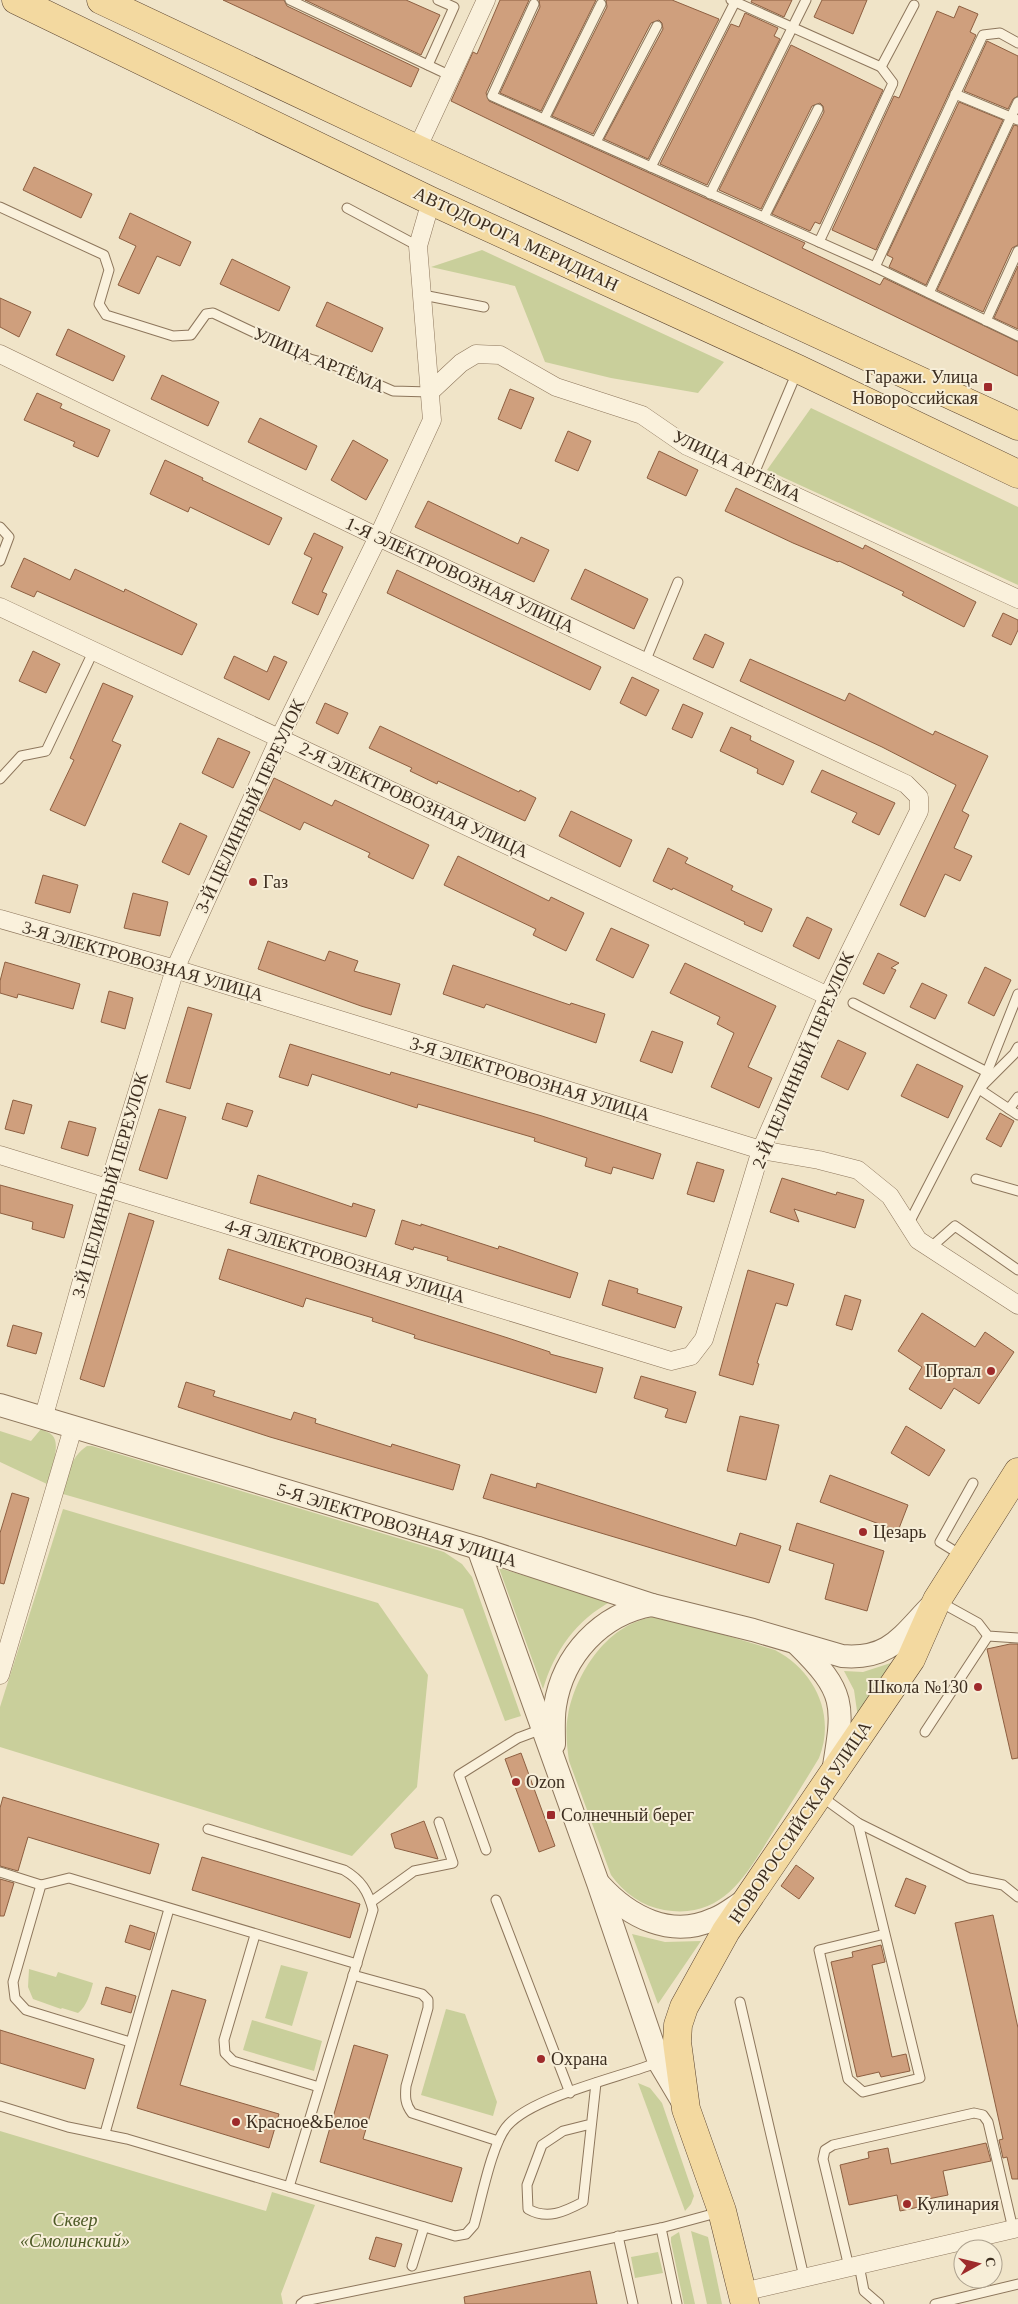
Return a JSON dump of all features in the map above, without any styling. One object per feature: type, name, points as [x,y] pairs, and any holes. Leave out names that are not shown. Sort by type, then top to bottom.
[{"type":"main road","name":"АВТОДОРОГА МЕРИДИАН","points":[[16,0],[431,201],[798,369],[1018,474]]},
{"type":"main road","points":[[101,0],[417,149],[1018,426]]},
{"type":"main road","name":"НОВОРОССИЙСКАЯ УЛИЦА","points":[[744,2298],[722,2211],[686,2109],[676,2042],[678,2025],[684,2006],[726,1931],[748,1897],[826,1787],[911,1659],[937,1600],[1018,1472]]},
{"type":"street","points":[[417,149],[486,0]]},
{"type":"street","name":"3-Й ЦЕЛИННЫЙ ПЕРЕУЛОК","points":[[43,1419],[108,1188],[175,969],[280,737],[378,537],[432,420],[418,246],[431,201]]},
{"type":"street","name":"1-Я ЭЛЕКТРОВОЗНАЯ УЛИЦА","points":[[0,354],[378,537],[906,784],[920,797]]},
{"type":"street","name":"УЛИЦА АРТЁМА","points":[[430,392],[462,363],[476,354],[500,355],[556,387],[642,415],[687,446],[1018,599]]},
{"type":"street","name":"2-Я ЭЛЕКТРОВОЗНАЯ УЛИЦА","points":[[0,606],[828,996]]},
{"type":"street","name":"2-Й ЦЕЛИННЫЙ ПЕРЕУЛОК","points":[[691,1356],[704,1339],[761,1150],[828,996],[919,811],[920,797]]},
{"type":"street","name":"3-Я ЭЛЕКТРОВОЗНАЯ УЛИЦА","points":[[0,919],[175,969],[761,1150],[818,1160],[858,1170],[890,1196],[918,1240],[1018,1305]]},
{"type":"street","name":"4-Я ЭЛЕКТРОВОЗНАЯ УЛИЦА","points":[[0,1155],[671,1361],[691,1356]]},
{"type":"street","name":"5-Я ЭЛЕКТРОВОЗНАЯ УЛИЦА","points":[[0,1405],[478,1548],[652,1605],[842,1656],[874,1655],[892,1645],[937,1600]]},
{"type":"street","points":[[0,1675],[73,1428]]},
{"type":"street","name":"НОВОРОССИЙСКАЯ УЛИЦА","points":[[478,1548],[554,1766],[598,1883],[659,2062],[686,2109]]},
{"type":"street","points":[[554,1766],[555,1706],[562,1683],[572,1662],[591,1636],[611,1619],[626,1611],[652,1605]]},
{"type":"street","points":[[794,1642],[824,1672],[838,1702],[840,1724],[826,1787]]},
{"type":"street","points":[[598,1883],[614,1901],[642,1919],[675,1926],[703,1923],[714,1919],[748,1897]]},
{"type":"street","points":[[744,2298],[804,2277],[1015,2228]]},
{"type":"lane","points":[[290,0],[451,76]]},
{"type":"lane","points":[[428,65],[454,7],[438,0]]},
{"type":"lane","points":[[710,194],[806,0]]},
{"type":"lane","points":[[651,167],[734,1],[793,27],[881,67],[893,83],[819,242]]},
{"type":"lane","points":[[534,4],[492,96],[875,267],[1018,336]]},
{"type":"lane","points":[[544,119],[601,4]]},
{"type":"lane","points":[[881,67],[914,5]]},
{"type":"lane","points":[[596,142],[657,26]]},
{"type":"lane","points":[[875,267],[982,35],[1000,34],[1018,43]]},
{"type":"lane","points":[[956,94],[1015,119]]},
{"type":"lane","points":[[929,293],[1015,119],[1018,102]]},
{"type":"lane","points":[[764,217],[818,109]]},
{"type":"lane","name":"УЛИЦА АРТЁМА","points":[[0,207],[104,255],[109,270],[99,304],[106,315],[172,336],[191,335],[206,314],[213,313],[310,359],[336,366],[393,391],[430,392]]},
{"type":"lane","points":[[347,208],[418,246]]},
{"type":"lane","points":[[986,321],[1018,251]]},
{"type":"lane","points":[[423,295],[484,307]]},
{"type":"lane","points":[[753,476],[798,369]]},
{"type":"lane","points":[[0,527],[10,538],[0,561]]},
{"type":"lane","points":[[645,662],[678,582]]},
{"type":"lane","points":[[0,779],[21,756],[46,751],[94,650]]},
{"type":"lane","points":[[908,1225],[979,1089],[1018,994]]},
{"type":"lane","points":[[853,1004],[987,1072]]},
{"type":"lane","points":[[979,1089],[1014,1054],[1018,1047]]},
{"type":"lane","points":[[979,1089],[1018,1115]]},
{"type":"lane","points":[[1009,1109],[1018,1097]]},
{"type":"lane","points":[[976,1179],[1018,1191]]},
{"type":"lane","points":[[930,1248],[955,1226],[1018,1270]]},
{"type":"lane","points":[[964,1557],[940,1542],[973,1482]]},
{"type":"lane","points":[[937,1600],[978,1623],[988,1636],[1018,1638]]},
{"type":"lane","points":[[925,1732],[988,1636]]},
{"type":"lane","points":[[486,1850],[459,1775],[518,1738],[542,1729]]},
{"type":"lane","points":[[826,1787],[858,1823],[969,1878],[1003,1885],[1018,1897]]},
{"type":"lane","points":[[371,1902],[414,1871],[452,1862],[439,1822]]},
{"type":"lane","points":[[858,1823],[885,1934],[920,2078],[863,2092],[848,2079],[819,1950],[885,1934]]},
{"type":"lane","points":[[208,1829],[344,1870],[358,1878],[369,1894],[373,1910],[289,2187]]},
{"type":"lane","points":[[0,1872],[41,1885],[69,1878],[356,1964]]},
{"type":"lane","points":[[41,1885],[13,1982],[15,1998],[26,2010],[130,2042]]},
{"type":"lane","points":[[496,1900],[570,2093]]},
{"type":"lane","points":[[104,2133],[169,1909]]},
{"type":"lane","points":[[255,1935],[224,2040],[225,2053],[233,2061],[319,2087]]},
{"type":"lane","points":[[353,1975],[422,1994],[428,2000],[428,2008],[406,2086],[405,2098],[407,2107],[412,2113],[498,2141]]},
{"type":"lane","points":[[740,2002],[804,2277]]},
{"type":"lane","points":[[0,2106],[68,2127],[104,2133],[455,2236],[466,2234],[474,2225],[498,2141],[508,2125],[525,2112],[546,2101],[659,2062]]},
{"type":"lane","points":[[591,2124],[563,2131],[542,2145],[527,2185],[528,2209],[538,2215],[564,2212],[583,2202],[596,2083]]},
{"type":"lane","points":[[879,2304],[864,2291],[854,2266],[823,2159],[825,2150],[832,2145],[974,2113],[983,2115],[988,2122],[1015,2228]]},
{"type":"lane","points":[[301,2304],[305,2301],[661,2228],[722,2211]]},
{"type":"lane","points":[[412,2266],[424,2227]]},
{"type":"lane","points":[[661,2228],[677,2304]]},
{"type":"lane","points":[[618,2236],[633,2304]]},
{"type":"lane","points":[[935,2304],[1018,2284]]},
{"type":"green space","points":[[482,250],[724,362],[698,393],[611,378],[545,362],[515,286],[431,267]]},
{"type":"green space","points":[[811,408],[1018,507],[1018,585],[767,470]]},
{"type":"green space","points":[[41,1429],[52,1435],[56,1445],[56,1452],[47,1484],[0,1462],[0,1431],[31,1441]]},
{"type":"green space","points":[[87,1446],[444,1552],[462,1564],[472,1577],[521,1716],[505,1721],[463,1609],[63,1494],[73,1461],[81,1450]]},
{"type":"green space","points":[[63,1509],[378,1603],[428,1675],[417,1787],[352,1856],[0,1747],[0,1707]]},
{"type":"green space","points":[[499,1568],[612,1601],[588,1617],[568,1638],[560,1649],[543,1689]]},
{"type":"green space","points":[[655,1617],[671,1619],[775,1650],[789,1659],[811,1682],[823,1710],[825,1726],[824,1742],[819,1758],[753,1864],[730,1891],[717,1901],[702,1908],[685,1911],[664,1910],[641,1902],[622,1888],[611,1875],[569,1761],[566,1732],[568,1715],[578,1682],[597,1652],[623,1628],[638,1621]]},
{"type":"green space","points":[[897,1661],[858,1718],[854,1690],[844,1671],[863,1672]]},
{"type":"green space","points":[[632,1934],[665,1942],[701,1941],[658,2004]]},
{"type":"green space","points":[[281,1965],[308,1972],[292,2026],[265,2018]]},
{"type":"green space","points":[[29,1969],[56,1977],[58,1972],[93,1983],[84,2007],[78,2013],[33,1999],[28,1987]]},
{"type":"green space","points":[[446,2009],[465,2014],[497,2102],[493,2116],[421,2095]]},
{"type":"green space","points":[[252,2020],[322,2041],[314,2071],[243,2050]]},
{"type":"green space","points":[[638,2083],[650,2088],[662,2103],[694,2196],[691,2204],[685,2211]]},
{"type":"green space","name":"Сквер «Смолинский»","points":[[0,2131],[266,2211],[272,2192],[315,2205],[281,2294],[283,2304],[0,2304]]},
{"type":"green space","points":[[691,2231],[708,2237],[722,2304],[707,2304]]},
{"type":"green space","points":[[679,2232],[695,2304],[684,2304],[671,2242],[671,2237]]},
{"type":"green space","points":[[658,2252],[663,2273],[635,2278],[631,2257]]},
{"type":"building","points":[[223,0],[284,0],[287,6],[419,69],[411,87]]},
{"type":"building","points":[[305,0],[406,0],[440,15],[421,55]]},
{"type":"building","points":[[500,0],[529,0],[486,93],[489,101],[805,243],[802,248],[880,285],[884,278],[1018,342],[1018,376],[451,101],[473,52],[477,54]]},
{"type":"building","points":[[539,0],[596,0],[541,111],[500,93],[540,7]]},
{"type":"building","points":[[606,0],[672,0],[719,19],[648,159],[604,139],[663,29],[662,23],[659,20],[651,23],[593,134],[552,116],[607,7]]},
{"type":"building","points":[[752,0],[792,0],[784,17],[751,2]]},
{"type":"building","points":[[822,0],[867,0],[853,34],[814,17]]},
{"type":"building","points":[[959,6],[978,14],[970,32],[976,35],[876,250],[832,230],[894,96],[899,98],[937,11],[954,18]]},
{"type":"building","points":[[745,13],[778,28],[774,36],[780,39],[707,185],[660,164],[731,24],[739,27]]},
{"type":"building","points":[[987,41],[1018,56],[1018,96],[1013,99],[1008,109],[964,91]]},
{"type":"building","points":[[791,45],[883,90],[820,224],[815,222],[810,231],[772,214],[824,112],[823,106],[820,103],[812,106],[761,209],[719,190]]},
{"type":"building","points":[[959,102],[1003,120],[926,285],[889,267],[893,258],[887,255]]},
{"type":"building","points":[[1014,125],[1018,126],[1018,245],[1012,248],[983,312],[937,290]]},
{"type":"building","points":[[34,167],[92,194],[81,218],[23,190]]},
{"type":"building","points":[[130,213],[191,242],[180,266],[157,256],[139,294],[118,285],[136,246],[119,238]]},
{"type":"building","points":[[232,259],[290,287],[279,311],[220,284]]},
{"type":"building","points":[[1018,266],[1018,329],[994,318]]},
{"type":"building","points":[[0,298],[31,312],[19,337],[0,327]]},
{"type":"building","points":[[327,302],[383,328],[372,352],[316,326]]},
{"type":"building","points":[[68,329],[125,356],[113,381],[56,355]]},
{"type":"building","points":[[162,375],[219,402],[208,426],[151,399]]},
{"type":"building","points":[[510,389],[534,398],[521,429],[498,419]]},
{"type":"building","points":[[37,393],[62,404],[60,408],[110,430],[98,457],[73,446],[75,442],[24,420]]},
{"type":"building","points":[[260,418],[317,446],[306,470],[248,442]]},
{"type":"building","points":[[568,431],[591,441],[578,471],[555,461]]},
{"type":"building","points":[[353,440],[388,460],[366,500],[331,480]]},
{"type":"building","points":[[659,451],[698,470],[686,496],[647,478]]},
{"type":"building","points":[[165,460],[282,518],[269,545],[190,507],[188,512],[150,494]]},
{"type":"building","points":[[736,488],[863,549],[865,545],[976,602],[964,627],[902,595],[904,592],[725,511]]},
{"type":"building","points":[[428,501],[518,544],[521,537],[549,550],[534,582],[415,527]]},
{"type":"building","points":[[314,533],[343,547],[322,592],[327,594],[318,615],[292,603],[312,558],[304,554]]},
{"type":"building","points":[[24,558],[70,580],[75,569],[124,592],[125,589],[197,624],[182,655],[37,591],[34,597],[11,587]]},
{"type":"building","points":[[585,569],[648,599],[634,629],[571,599]]},
{"type":"building","points":[[397,570],[601,667],[590,690],[387,593]]},
{"type":"building","points":[[1003,613],[1018,620],[1018,630],[1011,645],[992,636]]},
{"type":"building","points":[[705,634],[724,643],[713,668],[693,659]]},
{"type":"building","points":[[33,651],[60,664],[46,693],[19,681]]},
{"type":"building","points":[[234,656],[267,672],[274,656],[287,662],[269,700],[224,678]]},
{"type":"building","points":[[750,659],[845,701],[849,693],[933,735],[935,731],[988,756],[962,811],[969,815],[954,848],[972,856],[960,881],[945,874],[925,917],[900,905],[956,785],[882,747],[740,681]]},
{"type":"building","points":[[632,677],[659,690],[646,716],[620,703]]},
{"type":"building","points":[[103,683],[133,696],[112,741],[121,745],[85,826],[50,810],[74,760],[70,758]]},
{"type":"building","points":[[325,703],[348,713],[338,734],[316,723]]},
{"type":"building","points":[[683,704],[703,713],[692,738],[672,729]]},
{"type":"building","points":[[380,726],[519,792],[520,790],[536,798],[525,821],[438,781],[437,784],[410,771],[412,768],[369,748]]},
{"type":"building","points":[[731,727],[751,736],[750,740],[794,761],[783,785],[757,773],[758,769],[720,751]]},
{"type":"building","points":[[218,738],[250,752],[233,788],[202,773]]},
{"type":"building","points":[[822,770],[895,803],[879,835],[852,822],[857,813],[811,792]]},
{"type":"building","points":[[274,778],[332,806],[335,800],[429,845],[413,879],[368,857],[370,853],[304,822],[300,830],[259,810]]},
{"type":"building","points":[[571,811],[632,840],[620,867],[559,836]]},
{"type":"building","points":[[180,823],[207,836],[189,875],[162,862]]},
{"type":"building","points":[[668,848],[688,858],[685,863],[733,886],[731,890],[772,909],[762,932],[673,888],[672,890],[653,881]]},
{"type":"building","points":[[458,856],[549,901],[551,897],[584,913],[566,951],[533,935],[536,929],[444,885]]},
{"type":"building","points":[[43,875],[78,885],[70,913],[35,903]]},
{"type":"building","points":[[133,893],[168,902],[160,936],[124,928]]},
{"type":"building","points":[[807,917],[832,929],[819,959],[793,946]]},
{"type":"building","points":[[611,928],[649,945],[633,978],[596,960]]},
{"type":"building","points":[[268,941],[325,961],[329,951],[358,961],[354,971],[400,984],[391,1015],[258,969]]},
{"type":"building","points":[[878,953],[899,963],[891,968],[896,970],[884,994],[863,984]]},
{"type":"building","points":[[5,962],[80,984],[73,1009],[18,994],[17,998],[0,993],[0,981]]},
{"type":"building","points":[[685,963],[776,1006],[748,1067],[772,1078],[759,1108],[711,1087],[734,1033],[717,1024],[720,1017],[670,993]]},
{"type":"building","points":[[453,965],[570,1005],[571,1003],[605,1014],[596,1043],[486,1004],[484,1008],[443,994]]},
{"type":"building","points":[[985,967],[1011,980],[994,1016],[968,1003]]},
{"type":"building","points":[[922,983],[947,995],[935,1019],[910,1007]]},
{"type":"building","points":[[109,991],[133,998],[125,1029],[101,1022]]},
{"type":"building","points":[[188,1007],[212,1014],[190,1089],[166,1082]]},
{"type":"building","points":[[652,1031],[683,1042],[672,1073],[640,1061]]},
{"type":"building","points":[[838,1040],[866,1053],[848,1090],[821,1077]]},
{"type":"building","points":[[290,1044],[390,1075],[391,1072],[542,1116],[661,1154],[653,1179],[613,1167],[611,1174],[585,1166],[587,1158],[534,1141],[535,1138],[418,1104],[417,1108],[312,1074],[308,1086],[279,1077]]},
{"type":"building","points":[[917,1064],[963,1086],[948,1118],[901,1096]]},
{"type":"building","points":[[13,1100],[32,1105],[24,1134],[5,1129]]},
{"type":"building","points":[[227,1103],[253,1111],[247,1127],[222,1119]]},
{"type":"building","points":[[159,1109],[186,1117],[167,1179],[139,1170]]},
{"type":"building","points":[[1000,1113],[1014,1121],[1001,1147],[986,1139]]},
{"type":"building","points":[[69,1121],[96,1128],[88,1156],[61,1148]]},
{"type":"building","points":[[697,1162],[724,1170],[714,1202],[687,1194]]},
{"type":"building","points":[[258,1175],[352,1207],[353,1203],[375,1210],[366,1237],[250,1203]]},
{"type":"building","points":[[782,1178],[836,1195],[837,1192],[864,1200],[855,1228],[794,1209],[799,1222],[770,1212]]},
{"type":"building","points":[[0,1185],[73,1205],[64,1238],[32,1229],[33,1222],[0,1213]]},
{"type":"building","points":[[129,1213],[154,1221],[104,1387],[80,1379]]},
{"type":"building","points":[[402,1220],[421,1226],[421,1224],[498,1249],[499,1246],[578,1273],[570,1298],[447,1260],[448,1257],[414,1247],[413,1250],[395,1244]]},
{"type":"building","points":[[228,1249],[508,1338],[550,1352],[550,1354],[603,1368],[596,1393],[414,1338],[415,1335],[372,1321],[373,1318],[306,1298],[303,1307],[219,1279]]},
{"type":"building","points":[[748,1270],[794,1284],[787,1306],[776,1303],[757,1363],[759,1364],[753,1385],[719,1375]]},
{"type":"building","points":[[609,1280],[638,1289],[637,1293],[682,1307],[675,1328],[602,1305]]},
{"type":"building","points":[[845,1295],[861,1300],[852,1330],[836,1325]]},
{"type":"building","points":[[922,1313],[975,1347],[985,1332],[1014,1352],[979,1404],[954,1388],[941,1409],[909,1389],[922,1367],[898,1351]]},
{"type":"building","points":[[13,1325],[42,1333],[36,1354],[7,1346]]},
{"type":"building","points":[[641,1376],[696,1392],[686,1423],[665,1417],[668,1409],[634,1398]]},
{"type":"building","points":[[186,1382],[215,1391],[213,1396],[291,1420],[294,1412],[316,1419],[315,1423],[391,1447],[392,1444],[460,1465],[453,1490],[270,1437],[178,1407]]},
{"type":"building","points":[[740,1416],[779,1425],[766,1480],[727,1471]]},
{"type":"building","points":[[906,1426],[945,1450],[929,1476],[891,1453]]},
{"type":"building","points":[[491,1474],[536,1488],[537,1483],[736,1546],[740,1533],[781,1546],[769,1583],[483,1498]]},
{"type":"building","points":[[830,1475],[908,1505],[898,1531],[820,1502]]},
{"type":"building","points":[[12,1493],[29,1498],[4,1584],[0,1583],[0,1533]]},
{"type":"building","points":[[797,1523],[884,1551],[867,1611],[825,1599],[834,1564],[789,1550]]},
{"type":"building","points":[[1018,1644],[1018,1758],[1012,1759],[987,1649]]},
{"type":"building","points":[[521,1753],[555,1846],[539,1852],[505,1759]]},
{"type":"building","points":[[3,1797],[159,1844],[150,1874],[28,1837],[18,1871],[0,1866],[0,1808]]},
{"type":"building","points":[[424,1821],[438,1859],[395,1848],[391,1834]]},
{"type":"building","points":[[202,1857],[360,1904],[350,1938],[192,1890]]},
{"type":"building","points":[[796,1865],[814,1878],[799,1899],[781,1886]]},
{"type":"building","points":[[906,1878],[926,1886],[915,1914],[895,1906]]},
{"type":"building","points":[[0,1879],[14,1883],[4,1916],[0,1916]]},
{"type":"building","points":[[993,1915],[1018,2028],[1018,2179],[1012,2179],[1007,2157],[1003,2158],[999,2140],[1003,2139],[955,1923]]},
{"type":"building","points":[[130,1925],[155,1933],[150,1950],[125,1942]]},
{"type":"building","points":[[881,1945],[885,1962],[872,1965],[892,2057],[906,2054],[910,2071],[881,2077],[879,2072],[857,2077],[831,1962],[853,1957],[852,1952]]},
{"type":"building","points":[[106,1987],[136,1996],[131,2013],[101,2004]]},
{"type":"building","points":[[172,1990],[206,2000],[180,2085],[279,2114],[269,2148],[137,2108]]},
{"type":"building","points":[[0,2030],[94,2059],[85,2089],[0,2063]]},
{"type":"building","points":[[354,2045],[388,2055],[363,2139],[462,2168],[452,2202],[320,2162]]},
{"type":"building","points":[[986,2143],[991,2161],[943,2171],[948,2195],[918,2201],[919,2207],[900,2211],[897,2195],[849,2205],[840,2165],[869,2158],[868,2152],[888,2148],[891,2164]]},
{"type":"building","points":[[376,2237],[402,2244],[395,2267],[369,2259]]},
{"type":"building","points":[[590,2271],[597,2304],[465,2304],[464,2297]]},
{"type":"place","name":"Гаражи. Улица Новороссийская","points":[[988,387]]},
{"type":"place","name":"Газ","points":[[253,882]]},
{"type":"place","name":"Портал","points":[[991,1371]]},
{"type":"place","name":"Цезарь","points":[[863,1532]]},
{"type":"place","name":"Школа №130","points":[[978,1687]]},
{"type":"place","name":"Ozon","points":[[516,1782]]},
{"type":"place","name":"Солнечный берег","points":[[551,1815]]},
{"type":"place","name":"Охрана","points":[[541,2059]]},
{"type":"place","name":"Красное&Белое","points":[[236,2122]]},
{"type":"place","name":"Кулинария","points":[[907,2204]]}]
